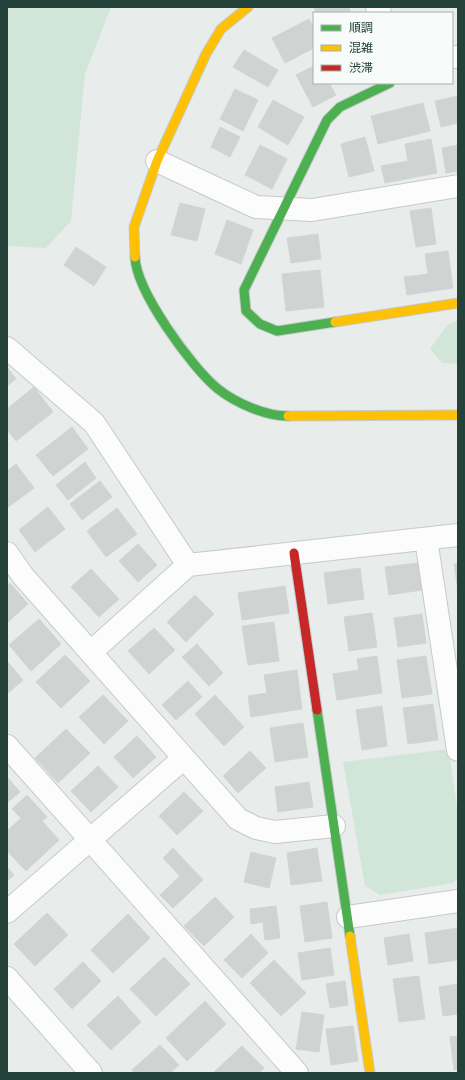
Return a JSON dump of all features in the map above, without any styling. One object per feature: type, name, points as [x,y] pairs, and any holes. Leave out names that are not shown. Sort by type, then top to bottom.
[{"type":"street","points":[[248,7],[220,29],[206,54],[157,161],[134,227],[135,262],[145,291],[177,344],[218,389],[249,408],[285,416],[458,415]]},
{"type":"street","points":[[388,84],[340,107],[327,120],[244,290],[246,311],[260,324],[277,331],[458,303]]},
{"type":"street","points":[[157,161],[256,208],[312,210],[458,186]]},
{"type":"street","points":[[7,348],[94,423],[188,565]]},
{"type":"street","points":[[91,652],[188,565],[458,535]]},
{"type":"street","points":[[426,539],[453,679],[458,750]]},
{"type":"street","points":[[294,553],[370,1073]]},
{"type":"street","points":[[7,554],[23,576],[238,819],[256,828],[275,832],[334,826]]},
{"type":"street","points":[[7,746],[297,1073]]},
{"type":"street","points":[[7,912],[184,758]]},
{"type":"street","points":[[348,917],[458,901]]},
{"type":"street","points":[[7,978],[91,1073]]},
{"type":"green space","points":[[7,7],[111,7],[85,74],[71,221],[46,248],[7,246]]},
{"type":"green space","points":[[458,321],[458,364],[442,363],[430,349],[448,324]]},
{"type":"green space","points":[[449,749],[458,816],[458,878],[453,883],[380,895],[365,886],[343,762]]},
{"type":"building","points":[[314,7],[349,7],[351,12],[316,12]]},
{"type":"building","points":[[309,19],[313,27],[313,49],[285,63],[272,38]]},
{"type":"building","points":[[244,50],[278,70],[268,87],[233,67]]},
{"type":"building","points":[[313,66],[313,84],[330,84],[336,95],[313,107],[296,75]]},
{"type":"building","points":[[235,89],[258,100],[243,131],[220,119]]},
{"type":"building","points":[[458,96],[458,123],[441,127],[435,101]]},
{"type":"building","points":[[273,100],[304,117],[288,145],[258,127]]},
{"type":"building","points":[[423,103],[430,131],[378,144],[371,116]]},
{"type":"building","points":[[220,127],[240,137],[230,157],[211,147]]},
{"type":"building","points":[[365,137],[374,171],[349,177],[341,144]]},
{"type":"building","points":[[431,139],[437,173],[385,183],[381,166],[408,161],[405,144]]},
{"type":"building","points":[[260,145],[287,159],[272,189],[245,175]]},
{"type":"building","points":[[458,145],[458,171],[446,173],[442,148]]},
{"type":"building","points":[[180,203],[205,209],[197,241],[171,235]]},
{"type":"building","points":[[431,208],[436,244],[416,247],[410,211]]},
{"type":"building","points":[[227,220],[253,230],[241,264],[215,254]]},
{"type":"building","points":[[318,234],[321,259],[291,263],[287,238]]},
{"type":"building","points":[[76,247],[106,267],[94,286],[64,265]]},
{"type":"building","points":[[448,251],[453,288],[407,295],[404,277],[428,274],[425,254]]},
{"type":"building","points":[[320,270],[324,307],[286,311],[282,274]]},
{"type":"building","points":[[7,367],[16,379],[7,386]]},
{"type":"building","points":[[34,387],[53,412],[16,441],[7,430],[7,409]]},
{"type":"building","points":[[72,427],[88,449],[53,476],[36,455]]},
{"type":"building","points":[[85,462],[96,478],[68,500],[56,485]]},
{"type":"building","points":[[16,464],[34,488],[7,508],[7,471]]},
{"type":"building","points":[[100,481],[112,497],[82,520],[70,504]]},
{"type":"building","points":[[48,507],[65,529],[35,552],[19,530]]},
{"type":"building","points":[[117,508],[137,534],[106,557],[87,531]]},
{"type":"building","points":[[138,544],[157,565],[138,582],[119,561]]},
{"type":"building","points":[[418,563],[422,590],[389,595],[385,567]]},
{"type":"building","points":[[458,563],[458,590],[454,564]]},
{"type":"building","points":[[360,568],[364,599],[328,604],[324,573]]},
{"type":"building","points":[[91,569],[119,599],[99,617],[71,587]]},
{"type":"building","points":[[10,583],[28,604],[7,623],[7,586]]},
{"type":"building","points":[[285,586],[289,613],[242,620],[238,593]]},
{"type":"building","points":[[195,595],[214,614],[186,642],[167,622]]},
{"type":"building","points":[[372,613],[377,647],[349,651],[344,617]]},
{"type":"building","points":[[422,614],[426,643],[398,647],[394,618]]},
{"type":"building","points":[[39,619],[61,644],[31,671],[9,645]]},
{"type":"building","points":[[274,622],[279,661],[248,665],[242,626]]},
{"type":"building","points":[[154,628],[175,650],[149,674],[128,651]]},
{"type":"building","points":[[197,644],[223,673],[209,686],[182,657]]},
{"type":"building","points":[[65,655],[90,681],[61,708],[36,682]]},
{"type":"building","points":[[377,656],[382,693],[337,700],[333,674],[359,670],[357,659]]},
{"type":"building","points":[[426,656],[432,694],[402,698],[397,660]]},
{"type":"building","points":[[7,661],[23,680],[7,694]]},
{"type":"building","points":[[297,670],[302,709],[251,717],[248,696],[267,693],[264,675]]},
{"type":"building","points":[[188,681],[202,697],[176,720],[162,705]]},
{"type":"building","points":[[103,695],[128,721],[104,744],[79,717]]},
{"type":"building","points":[[215,695],[244,727],[224,746],[195,714]]},
{"type":"building","points":[[433,704],[438,740],[408,744],[403,708]]},
{"type":"building","points":[[382,706],[387,746],[362,750],[356,710]]},
{"type":"building","points":[[303,723],[308,757],[275,762],[270,728]]},
{"type":"building","points":[[66,729],[90,753],[58,783],[35,758]]},
{"type":"building","points":[[137,736],[156,757],[133,778],[114,757]]},
{"type":"building","points":[[250,751],[266,768],[238,793],[223,776]]},
{"type":"building","points":[[98,766],[118,787],[91,812],[71,791]]},
{"type":"building","points":[[7,777],[20,792],[7,803]]},
{"type":"building","points":[[309,782],[313,807],[278,812],[275,787]]},
{"type":"building","points":[[184,792],[203,811],[177,835],[159,816]]},
{"type":"building","points":[[27,795],[47,817],[42,821],[59,840],[26,871],[7,851],[7,831],[21,818],[12,809]]},
{"type":"building","points":[[173,848],[203,880],[173,908],[160,895],[180,876],[163,858]]},
{"type":"building","points":[[317,848],[322,881],[291,885],[287,853]]},
{"type":"building","points":[[251,852],[276,858],[269,888],[244,882]]},
{"type":"building","points":[[7,867],[14,875],[7,881]]},
{"type":"building","points":[[215,897],[234,917],[204,946],[184,926]]},
{"type":"building","points":[[327,902],[332,938],[305,942],[300,906]]},
{"type":"building","points":[[276,906],[280,938],[265,940],[263,922],[251,924],[250,909]]},
{"type":"building","points":[[47,913],[68,935],[35,966],[14,944]]},
{"type":"building","points":[[128,914],[150,938],[113,973],[91,950]]},
{"type":"building","points":[[458,928],[458,960],[429,964],[425,933]]},
{"type":"building","points":[[251,934],[268,953],[242,978],[224,960]]},
{"type":"building","points":[[409,934],[413,961],[388,965],[384,938]]},
{"type":"building","points":[[330,948],[334,975],[302,980],[298,953]]},
{"type":"building","points":[[164,957],[190,984],[156,1016],[130,989]]},
{"type":"building","points":[[274,960],[306,993],[281,1016],[250,983]]},
{"type":"building","points":[[83,962],[101,981],[72,1009],[54,989]]},
{"type":"building","points":[[419,976],[425,1019],[399,1022],[393,979]]},
{"type":"building","points":[[345,981],[348,1005],[330,1008],[326,984]]},
{"type":"building","points":[[458,984],[458,1014],[443,1016],[439,987]]},
{"type":"building","points":[[118,996],[141,1022],[111,1050],[87,1025]]},
{"type":"building","points":[[205,1001],[226,1024],[187,1061],[166,1038]]},
{"type":"building","points":[[302,1012],[324,1015],[319,1052],[296,1049]]},
{"type":"building","points":[[353,1026],[358,1061],[331,1065],[326,1029]]},
{"type":"building","points":[[458,1036],[458,1070],[454,1070],[450,1037]]},
{"type":"building","points":[[160,1045],[179,1065],[170,1073],[135,1073],[132,1070]]},
{"type":"building","points":[[242,1046],[264,1068],[259,1073],[213,1073]]},
{"type":"traffic: fast","points":[[335,322],[277,331],[260,324],[246,311],[244,290],[327,120],[340,107],[388,84]]},
{"type":"traffic: fast","points":[[135,257],[138,272],[155,308],[167,328],[207,379],[218,389],[242,404],[270,414],[288,416]]},
{"type":"traffic: fast","points":[[317,710],[350,936]]},
{"type":"traffic: slow","points":[[135,257],[134,227],[157,161],[206,54],[221,29],[248,7]]},
{"type":"traffic: slow","points":[[335,322],[458,303]]},
{"type":"traffic: slow","points":[[288,416],[458,415]]},
{"type":"traffic: slow","points":[[350,936],[370,1073]]},
{"type":"traffic: jam","points":[[294,553],[317,710]]}]
